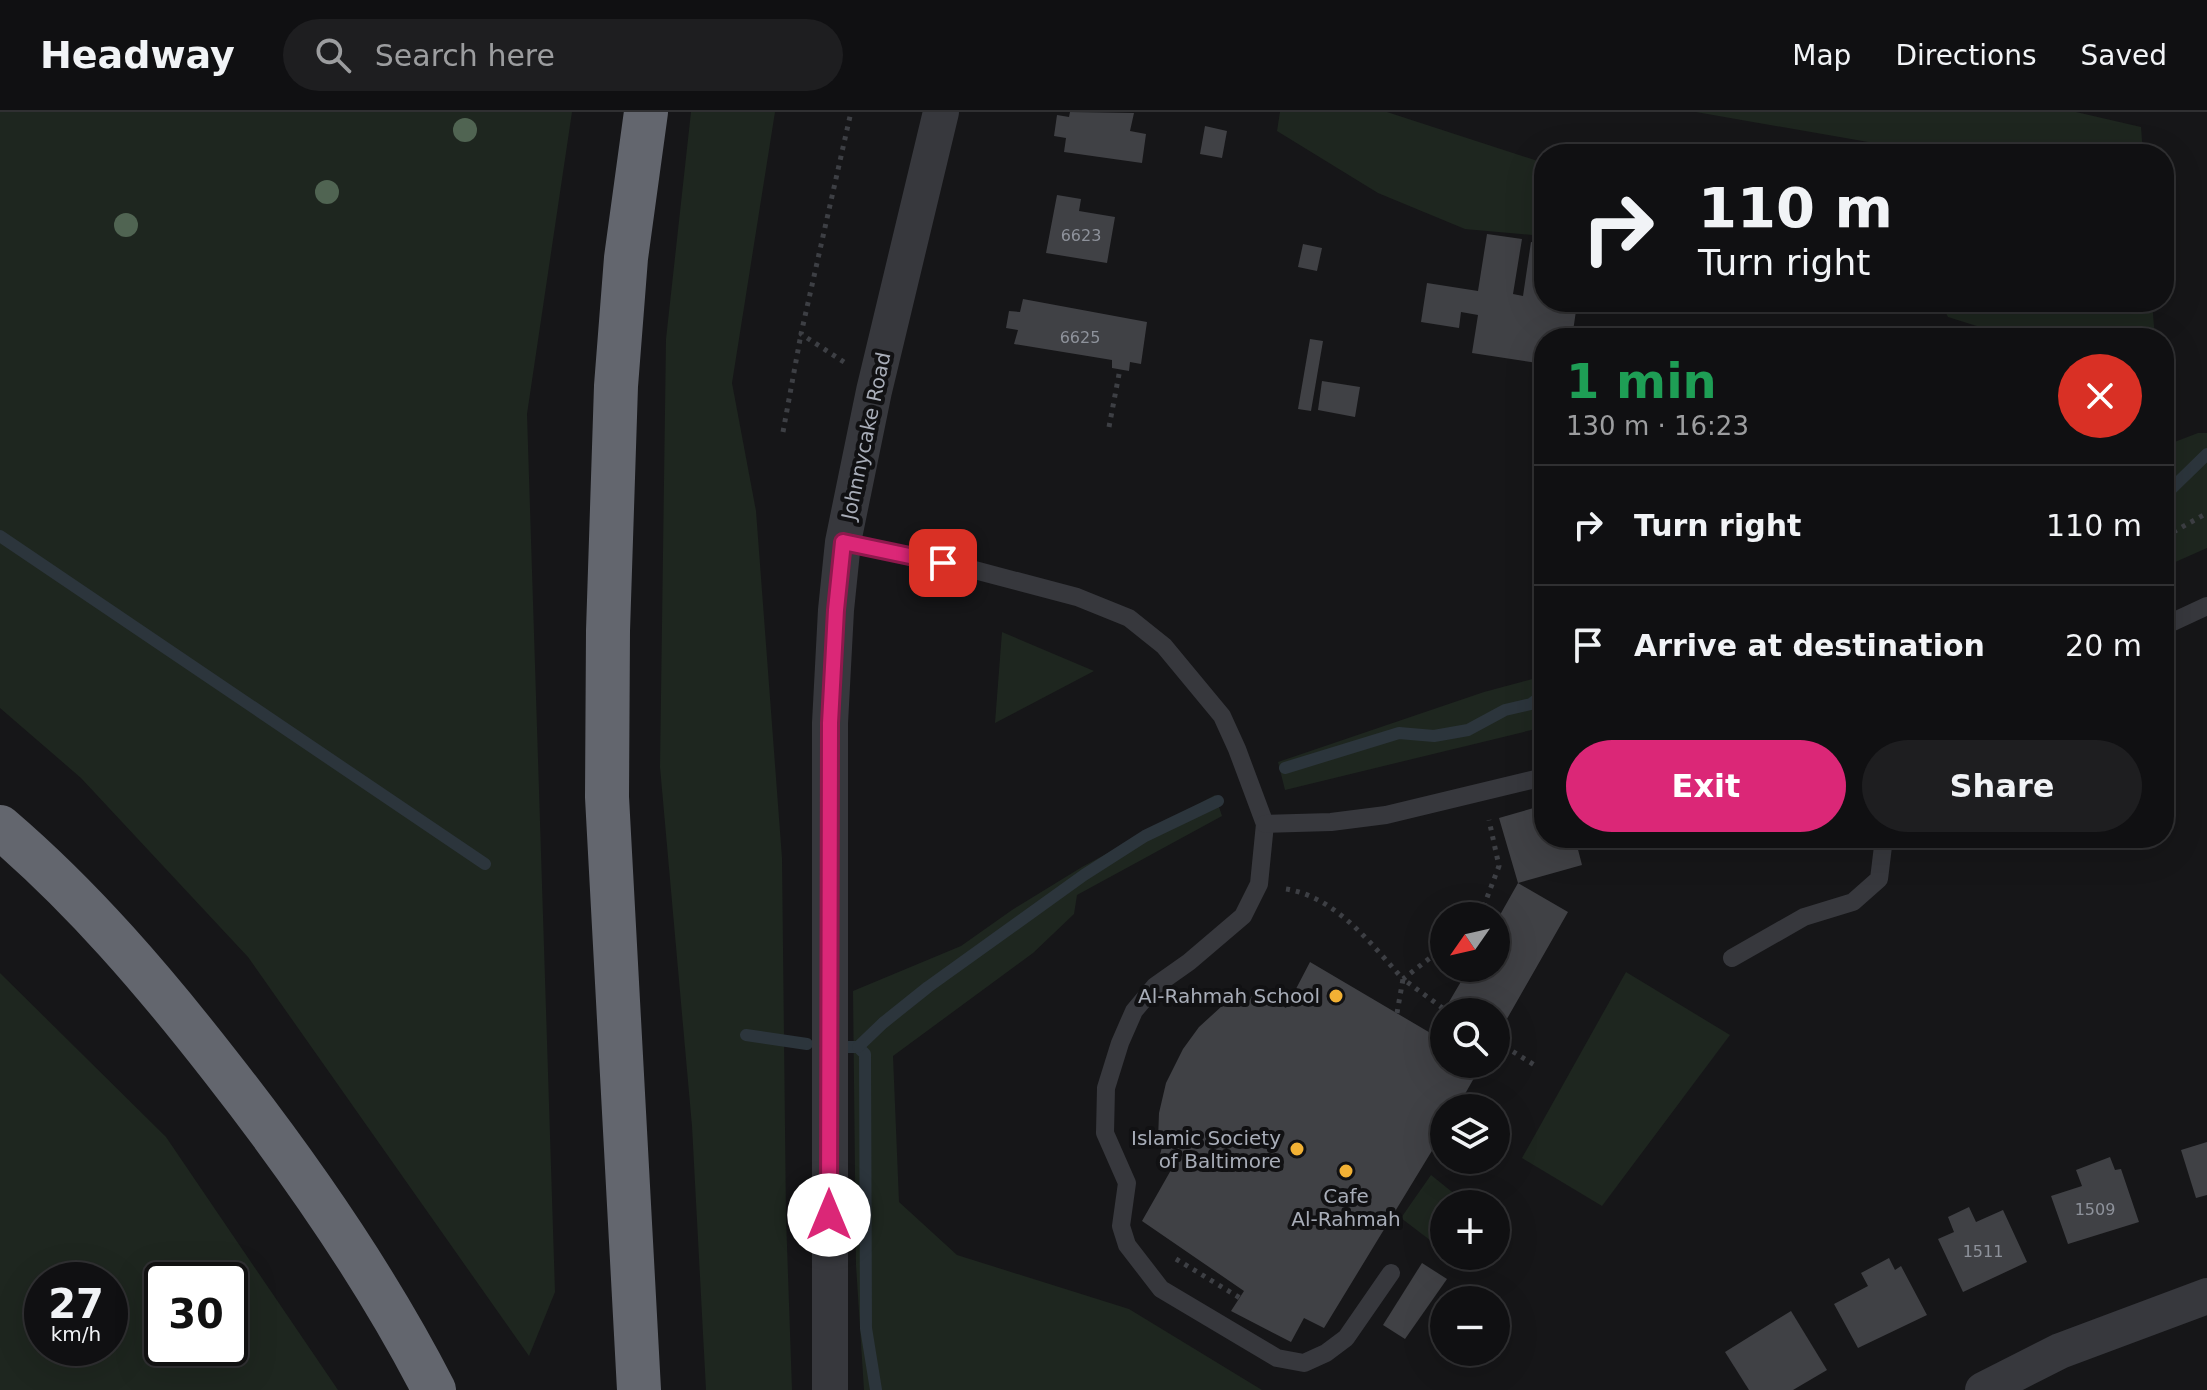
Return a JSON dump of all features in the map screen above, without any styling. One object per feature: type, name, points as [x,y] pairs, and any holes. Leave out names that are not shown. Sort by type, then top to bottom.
[{"type":"highway","points":[[639,1390],[607,797],[608,631],[617,372],[626,258],[646,112]]},
{"type":"highway","points":[[0,827],[43,864],[153,979],[290,1154],[403,1330],[434,1390]]},
{"type":"street","name":"Johnnycake Road","points":[[830,1390],[830,723],[836,610],[843,542],[941,112]]},
{"type":"street","points":[[1983,1390],[2060,1351],[2207,1296]]},
{"type":"lane","points":[[843,542],[967,568],[1077,597],[1129,618],[1164,646],[1222,716],[1265,824],[1259,884],[1243,916],[1155,986],[1134,1011],[1120,1043],[1106,1088],[1105,1133],[1127,1183],[1121,1226],[1127,1245],[1161,1289],[1277,1358],[1304,1363],[1346,1338],[1391,1273]]},
{"type":"lane","points":[[2174,621],[2207,606]]},
{"type":"lane","points":[[1265,824],[1331,822],[1386,815],[1534,779]]},
{"type":"lane","points":[[1732,958],[1804,917],[1853,902],[1879,879],[1883,848]]},
{"type":"path","points":[[783,432],[801,334],[851,112]]},
{"type":"path","points":[[801,334],[838,360],[879,374]]},
{"type":"path","points":[[1109,427],[1120,369]]},
{"type":"path","points":[[2174,532],[2207,513]]},
{"type":"path","points":[[1483,791],[1499,866],[1485,902]]},
{"type":"path","points":[[1259,884],[1300,891],[1348,920],[1403,979],[1430,999]]},
{"type":"path","points":[[1397,1013],[1403,979],[1430,958]]},
{"type":"path","points":[[1510,1050],[1536,1066]]},
{"type":"path","points":[[1168,1254],[1240,1298]]},
{"type":"shaded area","points":[[0,112],[572,112],[527,414],[555,1292],[529,1356],[248,957],[81,778],[0,708]]},
{"type":"shaded area","points":[[691,112],[775,112],[732,383],[756,511],[782,858],[786,1217],[792,1390],[706,1390],[692,1126],[660,767],[666,339]]},
{"type":"shaded area","points":[[1280,112],[1387,112],[1534,160],[1534,235],[1465,229],[1378,193],[1277,131]]},
{"type":"shaded area","points":[[1696,112],[2076,112],[2141,127],[2142,144],[1878,144]]},
{"type":"shaded area","points":[[1945,312],[2153,312],[2154,328],[1983,328],[1948,317]]},
{"type":"shaded area","points":[[2198,433],[2207,433],[2207,548],[2174,563],[2174,442]]},
{"type":"shaded area","points":[[1002,632],[1094,671],[995,723]]},
{"type":"shaded area","points":[[1534,679],[1534,729],[1285,790],[1278,762],[1484,692]]},
{"type":"shaded area","points":[[1215,795],[1222,816],[1077,895],[1074,914],[1033,953],[893,1056],[899,1202],[957,1255],[1129,1309],[1262,1390],[864,1390],[856,1265],[853,991],[961,946],[1082,867]]},
{"type":"shaded area","points":[[1626,972],[1730,1035],[1602,1206],[1522,1158]]},
{"type":"shaded area","points":[[0,973],[166,1137],[338,1390],[0,1390]]},
{"type":"shaded area","points":[[1431,1175],[1450,1190],[1430,1190],[1430,1240],[1401,1218]]},
{"type":"building","points":[[1070,112],[1134,113],[1130,131],[1146,134],[1142,163],[1064,152],[1066,138],[1054,136],[1057,115],[1069,117]]},
{"type":"building","points":[[1205,126],[1227,131],[1222,158],[1200,154]]},
{"type":"building","points":[[1057,195],[1081,199],[1079,211],[1115,217],[1107,263],[1046,253]]},
{"type":"building","points":[[1487,234],[1522,239],[1513,294],[1523,296],[1531,242],[1534,242],[1534,312],[1576,312],[1573,328],[1534,328],[1534,362],[1472,353],[1478,315],[1461,312],[1459,328],[1421,322],[1427,283],[1478,291]]},
{"type":"building","points":[[1303,244],[1322,248],[1317,271],[1298,267]]},
{"type":"building","points":[[1023,299],[1147,322],[1141,364],[1130,362],[1129,371],[1112,368],[1112,360],[1014,344],[1018,330],[1006,328],[1009,311],[1020,312]]},
{"type":"building","points":[[1310,339],[1323,341],[1311,411],[1298,409]]},
{"type":"building","points":[[1322,381],[1360,387],[1355,417],[1318,410]]},
{"type":"building","points":[[1534,808],[1534,848],[1578,848],[1582,865],[1518,883],[1499,818]]},
{"type":"building","points":[[1518,883],[1568,912],[1510,1014],[1510,998],[1451,998],[1461,982],[1510,982],[1510,902],[1507,902]]},
{"type":"building","name":"Islamic Society of Baltimore","points":[[1310,962],[1430,1033],[1430,1078],[1474,1078],[1465,1094],[1430,1094],[1430,1154],[1324,1328],[1304,1318],[1291,1342],[1231,1311],[1244,1291],[1142,1221],[1175,1163],[1160,1155],[1163,1143],[1158,1140],[1159,1113],[1166,1083],[1183,1049],[1199,1027],[1222,1006],[1241,995],[1249,1001],[1255,991],[1286,1008]]},
{"type":"building","points":[[2207,1142],[2207,1195],[2196,1198],[2181,1150]]},
{"type":"building","points":[[2110,1157],[2115,1170],[2121,1169],[2139,1222],[2068,1244],[2051,1196],[2082,1186],[2076,1170]]},
{"type":"building","points":[[1969,1207],[1976,1222],[2003,1210],[2027,1262],[1963,1292],[1938,1239],[1954,1232],[1948,1217]]},
{"type":"building","points":[[1889,1258],[1895,1270],[1901,1266],[1927,1315],[1858,1348],[1834,1304],[1868,1286],[1861,1273]]},
{"type":"building","points":[[1422,1263],[1447,1279],[1442,1286],[1430,1286],[1430,1303],[1405,1339],[1383,1325]]},
{"type":"building","points":[[1791,1311],[1827,1370],[1793,1390],[1749,1390],[1725,1352]]},
{"type":"waterway","points":[[2174,486],[2207,454]]},
{"type":"waterway","points":[[0,536],[485,864]]},
{"type":"waterway","points":[[1285,768],[1399,733],[1434,736],[1468,730],[1505,710],[1534,702]]},
{"type":"waterway","points":[[858,1047],[928,987],[1084,875],[1145,836],[1218,801]]},
{"type":"waterway","points":[[746,1035],[807,1044]]},
{"type":"waterway","points":[[846,1047],[858,1047],[865,1054],[866,1328],[876,1390]]},
{"type":"place","name":"Al-Rahmah School","points":[[1336,996]]},
{"type":"place","name":"Islamic Society of Baltimore","points":[[1297,1149]]},
{"type":"place","name":"Cafe Al-Rahmah","points":[[1346,1171]]},
{"type":"route","points":[[829,1215],[830,723],[843,542],[943,563]]}]
